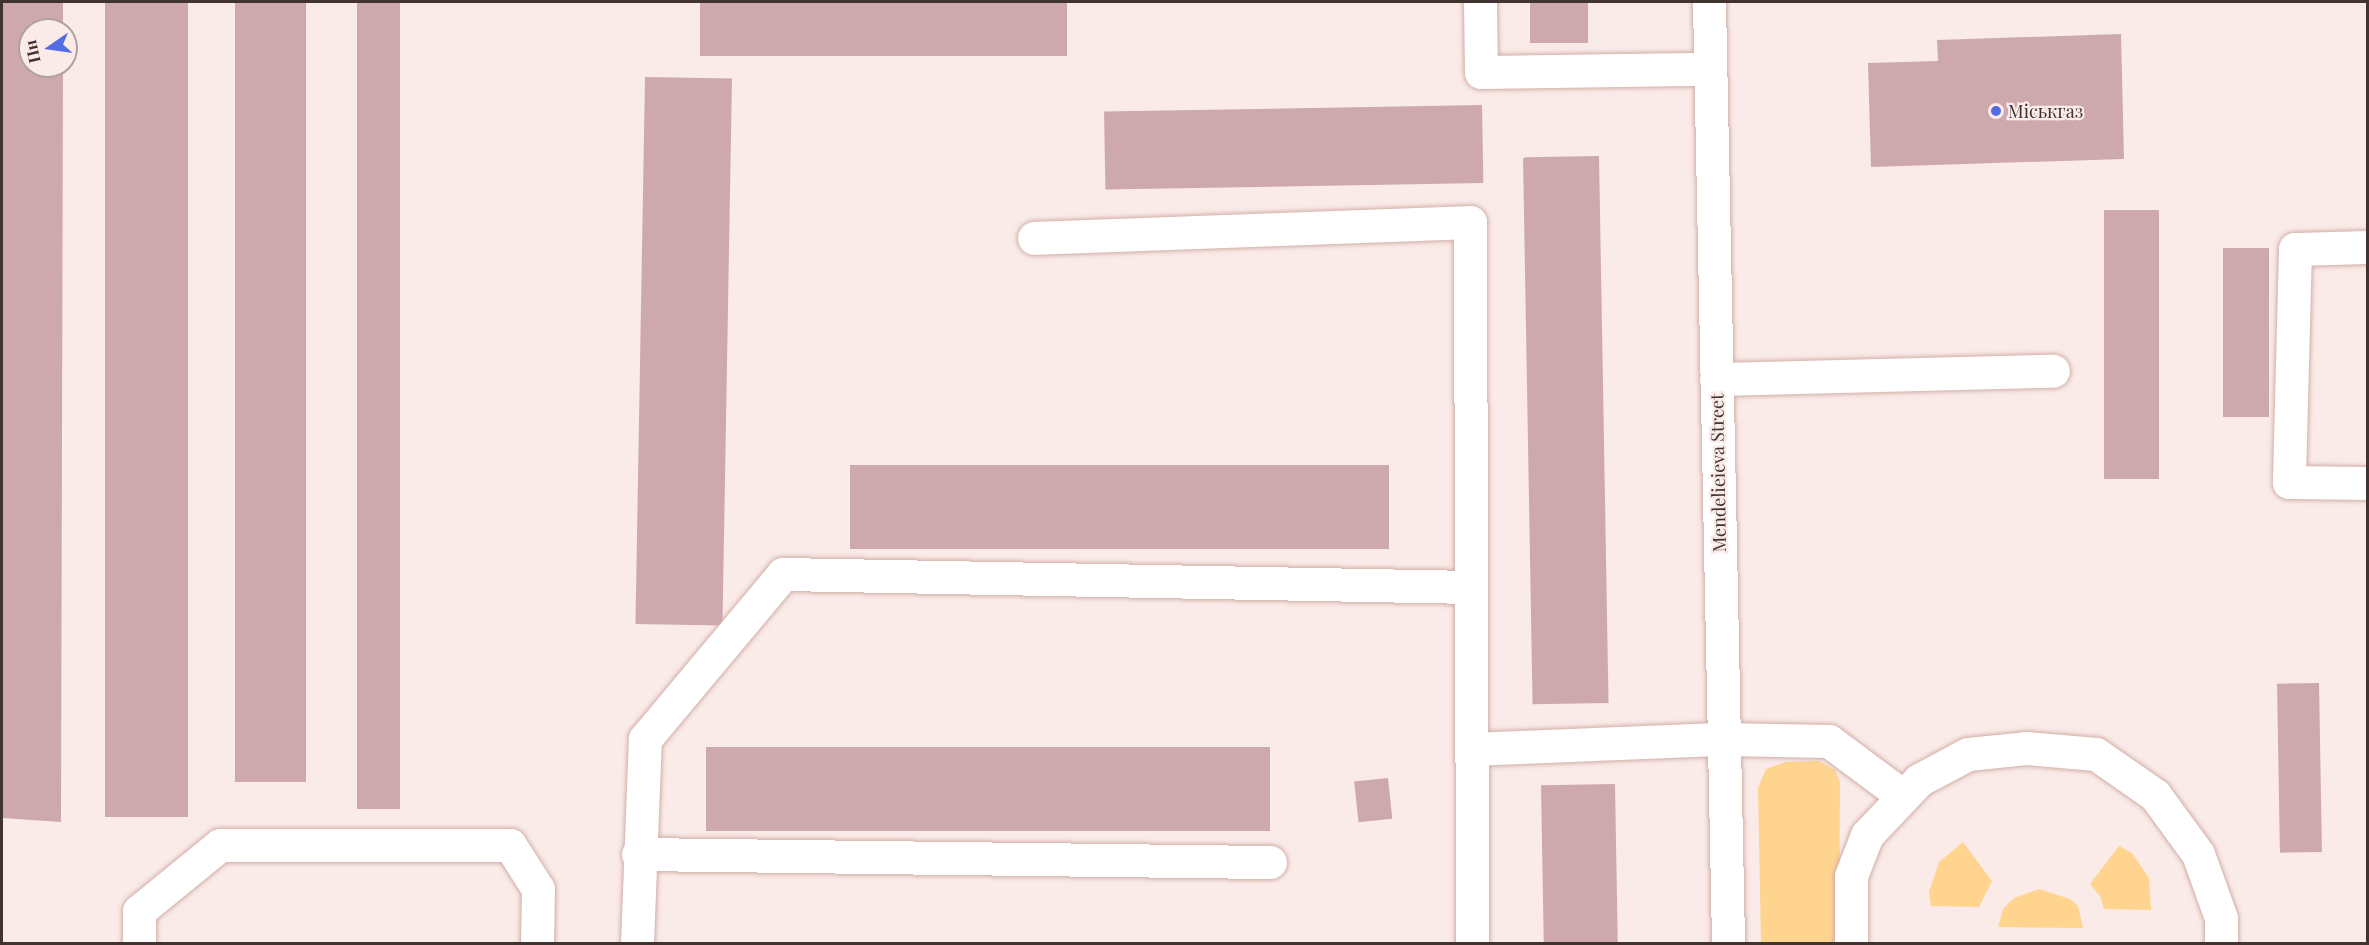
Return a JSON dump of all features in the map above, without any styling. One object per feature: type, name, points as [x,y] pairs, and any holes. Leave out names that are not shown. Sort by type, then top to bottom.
[{"type":"street","points":[[1480,2],[1481,72],[1710,69]]},
{"type":"street","name":"Mendelieieva Street","points":[[1709,2],[1728,944]]},
{"type":"street","points":[[1034,238],[1470,222],[1472,944]]},
{"type":"street","points":[[2367,247],[2295,249],[2289,482],[2367,483]]},
{"type":"street","points":[[1716,379],[2054,371]]},
{"type":"street","points":[[637,944],[638,854],[645,739],[783,574],[1471,587]]},
{"type":"street","points":[[1471,749],[1724,739],[1829,741],[1903,796]]},
{"type":"street","points":[[1851,944],[1851,876],[1868,835],[1919,780],[1968,754],[2026,748],[2096,754],[2154,795],[2198,854],[2221,918],[2221,944]]},
{"type":"street","points":[[139,944],[139,910],[220,845],[510,845],[538,889],[537,944]]},
{"type":"street","points":[[638,854],[1270,862]]},
{"type":"shaded area","points":[[1819,761],[1835,770],[1840,782],[1839,943],[1761,943],[1758,788],[1766,769],[1786,762]]},
{"type":"shaded area","points":[[1963,842],[1992,881],[1979,907],[1931,906],[1929,892],[1939,862]]},
{"type":"shaded area","points":[[2119,846],[2132,853],[2149,878],[2151,910],[2104,909],[2100,896],[2090,884]]},
{"type":"shaded area","points":[[2039,889],[2070,899],[2078,906],[2083,928],[1998,927],[2003,909],[2014,898]]},
{"type":"building","points":[[2,2],[63,2],[63,18],[18,18],[18,78],[63,78],[61,822],[2,818]]},
{"type":"building","points":[[105,2],[188,2],[188,817],[105,817]]},
{"type":"building","points":[[235,2],[306,2],[306,782],[235,782]]},
{"type":"building","points":[[357,2],[400,2],[400,809],[357,809]]},
{"type":"building","points":[[700,2],[1067,2],[1067,56],[700,56]]},
{"type":"building","points":[[1530,2],[1588,2],[1588,43],[1530,43]]},
{"type":"building","name":"Міськгаз","points":[[2121,34],[2124,159],[1871,167],[1868,63],[1938,61],[1937,40]]},
{"type":"building","points":[[645,77],[732,79],[722,625],[635,624]]},
{"type":"building","points":[[1482,105],[1483,183],[1105,190],[1104,112]]},
{"type":"building","points":[[1599,156],[1609,703],[1533,704],[1523,157]]},
{"type":"building","points":[[2104,210],[2159,210],[2159,479],[2104,479]]},
{"type":"building","points":[[2223,248],[2269,248],[2269,417],[2223,417]]},
{"type":"building","points":[[850,465],[1389,465],[1389,549],[850,549]]},
{"type":"building","points":[[2319,683],[2322,852],[2280,853],[2277,684]]},
{"type":"building","points":[[706,747],[1270,747],[1270,831],[706,831]]},
{"type":"building","points":[[1388,778],[1392,819],[1358,822],[1354,782]]},
{"type":"building","points":[[1615,784],[1618,944],[1544,944],[1541,785]]},
{"type":"place","name":"Міськгаз","points":[[1996,111]]}]
